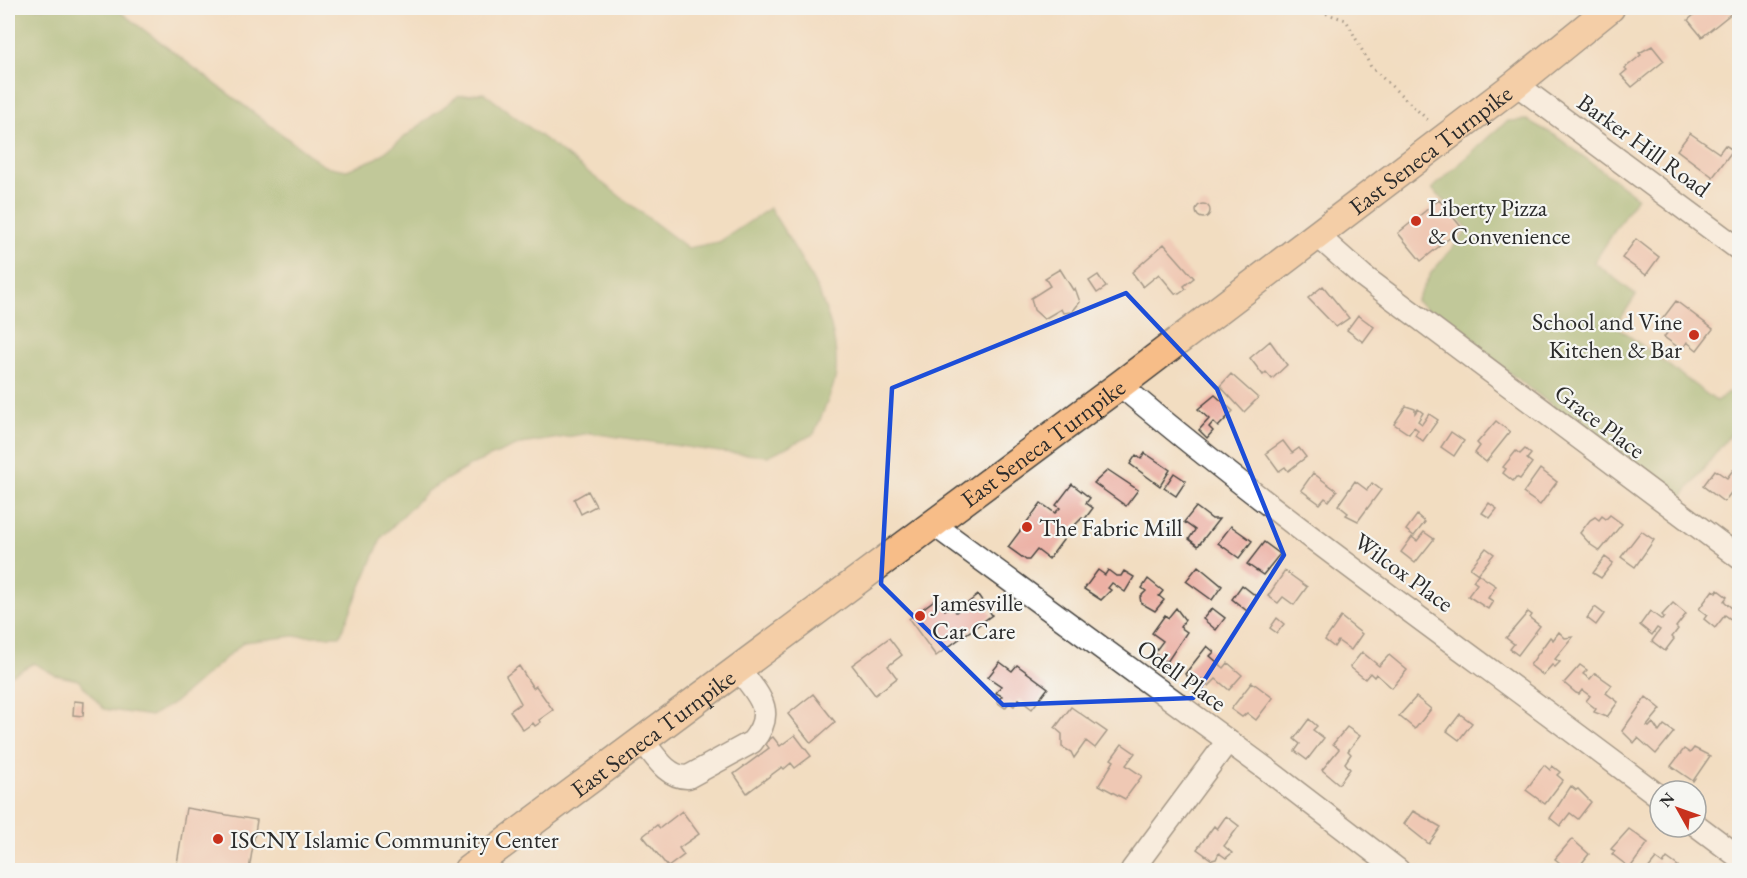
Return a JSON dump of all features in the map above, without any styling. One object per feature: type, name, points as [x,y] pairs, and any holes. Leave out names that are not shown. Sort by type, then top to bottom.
[{"type":"main road","name":"East Seneca Turnpike","points":[[468,870],[740,670],[1318,236],[1516,84],[1610,8]]},
{"type":"street","name":"Barker Hill Road","points":[[1516,84],[1740,250]]},
{"type":"street","name":"Grace Place","points":[[1318,236],[1363,276],[1740,558]]},
{"type":"street","name":"Wilcox Place","points":[[1120,385],[1276,512],[1648,788]]},
{"type":"street","name":"Odell Place","points":[[933,524],[1398,870]]},
{"type":"street","points":[[643,741],[669,773],[679,777],[688,777],[752,742],[759,733],[765,711],[762,701],[740,670]]},
{"type":"street","points":[[1132,870],[1227,742]]},
{"type":"street","points":[[1708,834],[1740,858]]},
{"type":"path","points":[[1309,8],[1346,20],[1371,67],[1447,137]]},
{"type":"highlighted area","points":[[1126,293],[1217,389],[1284,555],[1193,698],[1003,705],[881,584],[892,388]]},
{"type":"green space","points":[[8,8],[115,8],[324,166],[347,170],[377,158],[458,96],[484,93],[688,248],[719,242],[770,208],[816,286],[832,329],[836,350],[835,380],[814,434],[768,456],[720,452],[591,433],[521,444],[473,464],[427,491],[382,537],[340,636],[294,636],[244,642],[174,703],[151,716],[104,709],[78,680],[55,675],[34,663],[8,677]]},
{"type":"green space","points":[[1527,120],[1556,136],[1637,197],[1594,262],[1636,295],[1616,326],[1716,401],[1729,392],[1739,401],[1739,423],[1678,502],[1416,301],[1431,273],[1468,230],[1455,211],[1432,189],[1508,121]]},
{"type":"building","points":[[1700,8],[1738,8],[1702,37],[1688,20]]},
{"type":"building","points":[[1652,46],[1664,61],[1632,87],[1621,75],[1627,70],[1625,68],[1641,55],[1639,53]]},
{"type":"building","points":[[1690,133],[1719,153],[1725,145],[1733,150],[1713,177],[1677,150]]},
{"type":"building","points":[[1439,200],[1462,228],[1421,261],[1398,233]]},
{"type":"building","points":[[1203,204],[1208,206],[1210,211],[1208,216],[1203,218],[1198,216],[1196,211],[1198,206]]},
{"type":"building","points":[[1636,239],[1659,257],[1646,275],[1622,258]]},
{"type":"building","points":[[1164,244],[1194,278],[1184,286],[1186,289],[1179,294],[1175,293],[1159,274],[1143,287],[1132,272]]},
{"type":"building","points":[[1060,269],[1073,290],[1075,288],[1080,302],[1072,312],[1063,313],[1061,309],[1044,319],[1034,310],[1031,298],[1050,286],[1045,278]]},
{"type":"building","points":[[1098,275],[1106,287],[1097,293],[1089,281]]},
{"type":"building","points":[[1323,286],[1349,318],[1336,327],[1308,298]]},
{"type":"building","points":[[1676,301],[1713,329],[1697,350],[1687,342],[1682,350],[1664,337],[1670,329],[1660,322]]},
{"type":"building","points":[[1358,315],[1374,327],[1363,342],[1347,330]]},
{"type":"building","points":[[1270,341],[1287,365],[1272,379],[1266,372],[1263,375],[1250,358]]},
{"type":"building","points":[[1231,374],[1258,398],[1244,412],[1220,386]]},
{"type":"building","points":[[1215,395],[1233,411],[1218,427],[1213,422],[1209,427],[1213,431],[1207,438],[1199,430],[1209,419],[1198,409]]},
{"type":"building","points":[[1406,406],[1415,409],[1415,413],[1418,409],[1423,413],[1418,421],[1422,424],[1429,414],[1438,420],[1423,441],[1415,435],[1418,430],[1414,427],[1409,434],[1394,424]]},
{"type":"building","points":[[1496,421],[1510,432],[1486,462],[1475,453],[1480,446],[1477,443]]},
{"type":"building","points":[[1451,432],[1464,441],[1454,456],[1441,447]]},
{"type":"building","points":[[1283,441],[1292,453],[1299,448],[1306,457],[1288,471],[1285,467],[1279,471],[1266,453]]},
{"type":"building","points":[[1525,449],[1531,454],[1527,459],[1532,463],[1520,479],[1516,477],[1513,481],[1503,473],[1506,469],[1503,467],[1516,451],[1520,454]]},
{"type":"building","points":[[1145,453],[1170,470],[1160,486],[1130,464],[1136,455],[1141,459]]},
{"type":"building","points":[[1540,469],[1557,482],[1540,505],[1523,493]]},
{"type":"building","points":[[1108,470],[1138,490],[1126,506],[1094,483]]},
{"type":"building","points":[[1715,470],[1727,478],[1733,470],[1740,475],[1740,481],[1724,502],[1703,486]]},
{"type":"building","points":[[1174,473],[1186,481],[1176,496],[1164,488]]},
{"type":"building","points":[[1313,473],[1337,491],[1329,501],[1325,498],[1320,504],[1301,490]]},
{"type":"building","points":[[1355,481],[1367,490],[1372,483],[1381,490],[1358,521],[1346,515],[1348,513],[1338,505]]},
{"type":"building","points":[[1072,484],[1090,498],[1086,503],[1093,508],[1084,520],[1082,518],[1072,528],[1049,559],[1037,550],[1029,560],[1026,560],[1008,547],[1041,503],[1055,513],[1060,508],[1056,505]]},
{"type":"building","points":[[588,491],[596,506],[581,514],[574,499]]},
{"type":"building","points":[[1489,503],[1497,509],[1490,518],[1482,513]]},
{"type":"building","points":[[1196,507],[1212,519],[1219,519],[1198,546],[1189,539],[1195,530],[1184,522]]},
{"type":"building","points":[[1417,515],[1425,522],[1414,536],[1406,530]]},
{"type":"building","points":[[1610,515],[1622,524],[1600,551],[1580,533],[1595,517],[1599,520],[1602,516],[1606,519]]},
{"type":"building","points":[[1231,526],[1252,541],[1239,558],[1218,543]]},
{"type":"building","points":[[1641,531],[1654,540],[1635,567],[1621,557]]},
{"type":"building","points":[[1424,532],[1434,539],[1415,563],[1401,552],[1412,537],[1417,541]]},
{"type":"building","points":[[1264,542],[1280,554],[1263,575],[1247,564]]},
{"type":"building","points":[[1486,548],[1494,554],[1478,574],[1470,568]]},
{"type":"building","points":[[1605,557],[1613,563],[1601,578],[1593,573]]},
{"type":"building","points":[[1198,566],[1222,586],[1212,600],[1186,581]]},
{"type":"building","points":[[1098,570],[1105,575],[1108,570],[1116,576],[1121,576],[1124,571],[1134,577],[1125,592],[1112,583],[1108,588],[1111,590],[1101,600],[1084,589]]},
{"type":"building","points":[[1285,571],[1307,587],[1294,605],[1283,597],[1278,603],[1268,596]]},
{"type":"building","points":[[1478,574],[1496,586],[1488,598],[1493,601],[1488,609],[1468,596],[1477,584],[1473,581]]},
{"type":"building","points":[[1148,579],[1163,591],[1159,596],[1164,600],[1155,611],[1141,603],[1140,597],[1146,591],[1142,588]]},
{"type":"building","points":[[1242,585],[1257,597],[1247,611],[1232,599]]},
{"type":"building","points":[[1713,590],[1716,593],[1718,590],[1727,597],[1724,601],[1735,611],[1732,620],[1725,615],[1715,628],[1704,619],[1707,615],[1699,609]]},
{"type":"building","points":[[978,595],[992,615],[936,656],[909,619],[937,598],[945,610],[951,605],[956,612]]},
{"type":"building","points":[[1673,603],[1686,614],[1676,627],[1678,629],[1672,637],[1674,639],[1665,651],[1652,641],[1660,630],[1657,628],[1652,635],[1640,625],[1650,611],[1662,620],[1664,617],[1662,615]]},
{"type":"building","points":[[1595,607],[1604,614],[1596,625],[1587,618]]},
{"type":"building","points":[[1176,608],[1185,620],[1180,627],[1187,632],[1167,662],[1154,653],[1163,641],[1152,633],[1165,615],[1168,618]]},
{"type":"building","points":[[1212,608],[1225,618],[1216,630],[1203,619]]},
{"type":"building","points":[[1528,612],[1532,615],[1530,618],[1540,626],[1518,655],[1510,649],[1514,644],[1506,638]]},
{"type":"building","points":[[1341,617],[1362,634],[1351,650],[1338,641],[1334,647],[1325,640]]},
{"type":"building","points":[[1277,618],[1284,624],[1277,633],[1270,628]]},
{"type":"building","points":[[1559,632],[1565,638],[1573,637],[1555,659],[1560,662],[1555,667],[1552,665],[1543,675],[1530,665],[1550,637],[1553,640]]},
{"type":"building","points":[[889,638],[902,655],[888,666],[897,678],[875,695],[852,665]]},
{"type":"building","points":[[1207,646],[1214,652],[1210,656],[1224,668],[1228,663],[1242,675],[1229,690],[1216,679],[1209,686],[1202,679],[1197,685],[1185,674]]},
{"type":"building","points":[[1362,652],[1379,666],[1389,655],[1407,670],[1392,688],[1376,674],[1374,677],[1370,673],[1365,679],[1350,667]]},
{"type":"building","points":[[1000,662],[1012,671],[1017,665],[1048,688],[1032,709],[1019,699],[1014,706],[1009,703],[1005,708],[997,702],[1002,696],[996,693],[1001,686],[988,677]]},
{"type":"building","points":[[1580,665],[1587,670],[1583,674],[1590,679],[1595,673],[1612,685],[1606,693],[1618,702],[1607,717],[1594,712],[1596,709],[1586,701],[1590,696],[1582,690],[1579,694],[1576,693],[1564,683]]},
{"type":"building","points":[[519,666],[533,688],[536,686],[553,710],[539,720],[541,722],[535,726],[533,723],[523,730],[510,711],[521,703],[506,676]]},
{"type":"building","points":[[1252,682],[1273,698],[1256,720],[1247,713],[1242,717],[1231,709]]},
{"type":"building","points":[[813,694],[835,722],[811,743],[788,714]]},
{"type":"building","points":[[1416,697],[1431,709],[1415,729],[1399,716]]},
{"type":"building","points":[[1646,697],[1661,709],[1647,726],[1653,723],[1659,732],[1664,725],[1674,732],[1656,754],[1638,738],[1634,743],[1622,731]]},
{"type":"building","points":[[74,701],[84,702],[83,716],[73,715]]},
{"type":"building","points":[[1071,707],[1107,732],[1095,748],[1086,741],[1074,758],[1071,752],[1062,747],[1062,734],[1055,728]]},
{"type":"building","points":[[1460,714],[1472,723],[1459,740],[1447,731]]},
{"type":"building","points":[[1309,719],[1317,726],[1313,730],[1324,738],[1307,760],[1295,751],[1300,744],[1294,739]]},
{"type":"building","points":[[1347,727],[1360,736],[1348,751],[1351,754],[1345,763],[1350,769],[1339,784],[1322,770],[1339,749],[1333,744]]},
{"type":"building","points":[[795,735],[811,756],[795,768],[791,763],[784,769],[782,767],[747,793],[734,774],[769,748],[765,743],[773,737],[780,746]]},
{"type":"building","points":[[1122,744],[1135,753],[1126,765],[1142,776],[1125,799],[1099,785],[1114,761],[1111,759]]},
{"type":"building","points":[[1694,748],[1710,756],[1694,779],[1690,779],[1671,766],[1684,749],[1690,753]]},
{"type":"building","points":[[1544,765],[1550,770],[1552,766],[1560,772],[1557,775],[1563,780],[1545,804],[1526,790]]},
{"type":"building","points":[[1571,786],[1578,789],[1591,802],[1578,819],[1570,813],[1560,826],[1550,818]]},
{"type":"building","name":"ISCNY Islamic Community Center","points":[[186,808],[257,820],[249,870],[176,870]]},
{"type":"building","points":[[682,811],[699,834],[679,848],[684,855],[668,867],[643,836],[657,825],[660,828]]},
{"type":"building","points":[[1413,811],[1441,827],[1429,844],[1404,824]]},
{"type":"building","points":[[1226,816],[1239,826],[1224,846],[1232,853],[1226,858],[1219,853],[1216,859],[1212,860],[1197,849],[1214,826],[1217,829]]},
{"type":"building","points":[[1629,829],[1648,843],[1630,868],[1612,854],[1615,851],[1611,849]]},
{"type":"building","points":[[1572,839],[1589,854],[1578,868],[1569,870],[1555,859]]},
{"type":"building","points":[[1667,858],[1678,866],[1674,870],[1647,870],[1656,859],[1663,864]]},
{"type":"place","name":"Liberty Pizza & Convenience","points":[[1416,221]]},
{"type":"place","name":"School and Vine Kitchen & Bar","points":[[1694,335]]},
{"type":"place","name":"The Fabric Mill","points":[[1027,527]]},
{"type":"place","name":"Jamesville Car Care","points":[[920,616]]},
{"type":"place","name":"ISCNY Islamic Community Center","points":[[218,839]]}]
